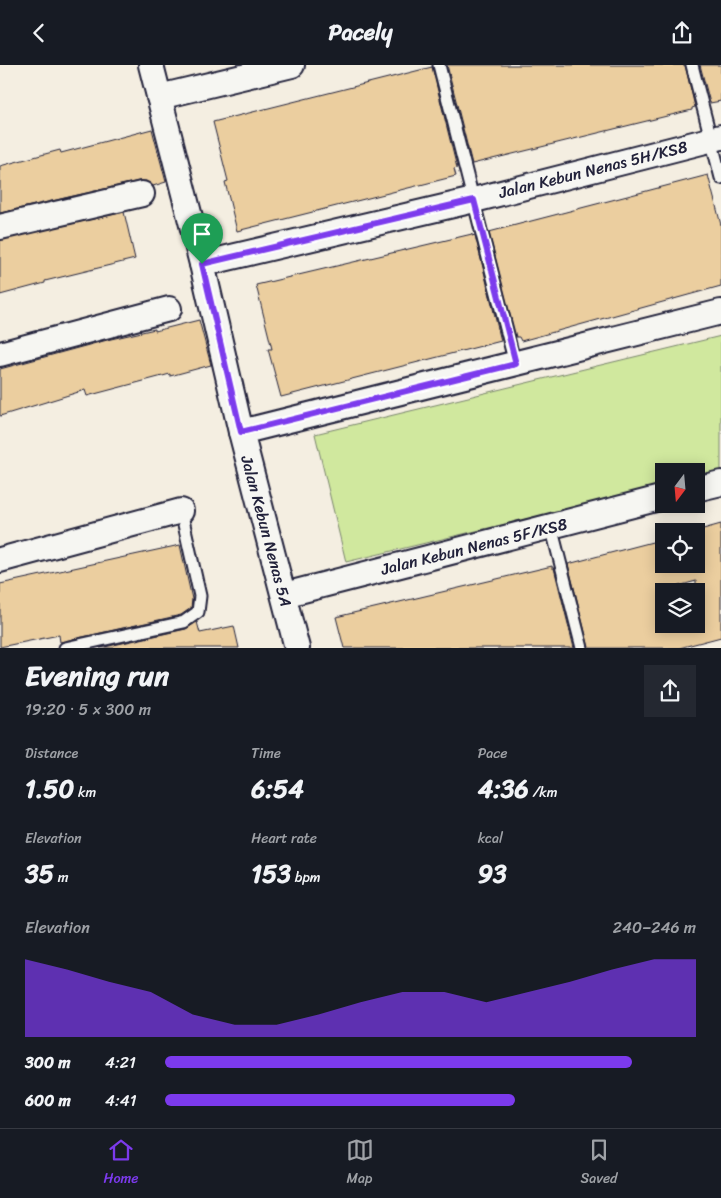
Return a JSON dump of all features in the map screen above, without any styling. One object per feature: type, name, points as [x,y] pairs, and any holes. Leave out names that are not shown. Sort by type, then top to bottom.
[{"type":"street","name":"Jalan Kebun Nenas 5A","points":[[151,65],[202,264],[241,432],[297,648]]},
{"type":"street","points":[[159,97],[292,65]]},
{"type":"street","name":"Jalan Kebun Nenas 5H/KS8","points":[[202,264],[474,200],[716,138]]},
{"type":"street","points":[[0,227],[142,194]]},
{"type":"street","points":[[0,354],[169,309]]},
{"type":"street","points":[[241,432],[721,313]]},
{"type":"street","points":[[705,487],[721,483]]},
{"type":"street","name":"Jalan Kebun Nenas 5F/KS8","points":[[284,595],[655,499]]},
{"type":"street","points":[[0,560],[180,511]]},
{"type":"lane","points":[[439,65],[516,364]]},
{"type":"lane","points":[[692,65],[716,138],[721,178]]},
{"type":"lane","points":[[65,648],[184,622],[198,612],[200,596],[180,511]]},
{"type":"lane","points":[[551,526],[582,648]]},
{"type":"green space","points":[[721,336],[721,472],[705,476],[705,463],[655,463],[655,488],[346,562],[315,434]]},
{"type":"building","points":[[447,65],[685,65],[695,107],[692,110],[472,164]]},
{"type":"building","points":[[700,65],[721,65],[721,101],[710,103]]},
{"type":"building","points":[[432,67],[457,168],[454,169],[456,176],[237,231],[225,182],[228,181],[213,122]]},
{"type":"building","points":[[152,129],[166,182],[153,186],[146,181],[139,181],[0,213],[0,166],[60,150],[61,153]]},
{"type":"building","points":[[708,175],[721,225],[721,286],[521,341],[519,337],[516,337],[489,232]]},
{"type":"building","points":[[124,212],[135,259],[45,281],[45,283],[0,295],[0,240]]},
{"type":"building","points":[[472,234],[472,236],[475,235],[501,341],[281,397],[268,349],[272,349],[256,285]]},
{"type":"building","points":[[199,320],[211,365],[87,396],[85,390],[0,416],[0,369],[111,339]]},
{"type":"building","points":[[721,524],[721,637],[679,648],[589,648],[568,564],[655,541],[655,573],[705,573],[705,528]]},
{"type":"building","points":[[180,545],[192,599],[191,608],[181,615],[60,642],[59,635],[0,647],[0,584]]},
{"type":"building","points":[[552,566],[574,648],[344,648],[336,617]]},
{"type":"building","points":[[197,622],[200,633],[234,626],[239,648],[100,648],[186,629]]},
{"type":"route","points":[[474,200],[516,364],[241,432],[202,264],[474,200]]}]
